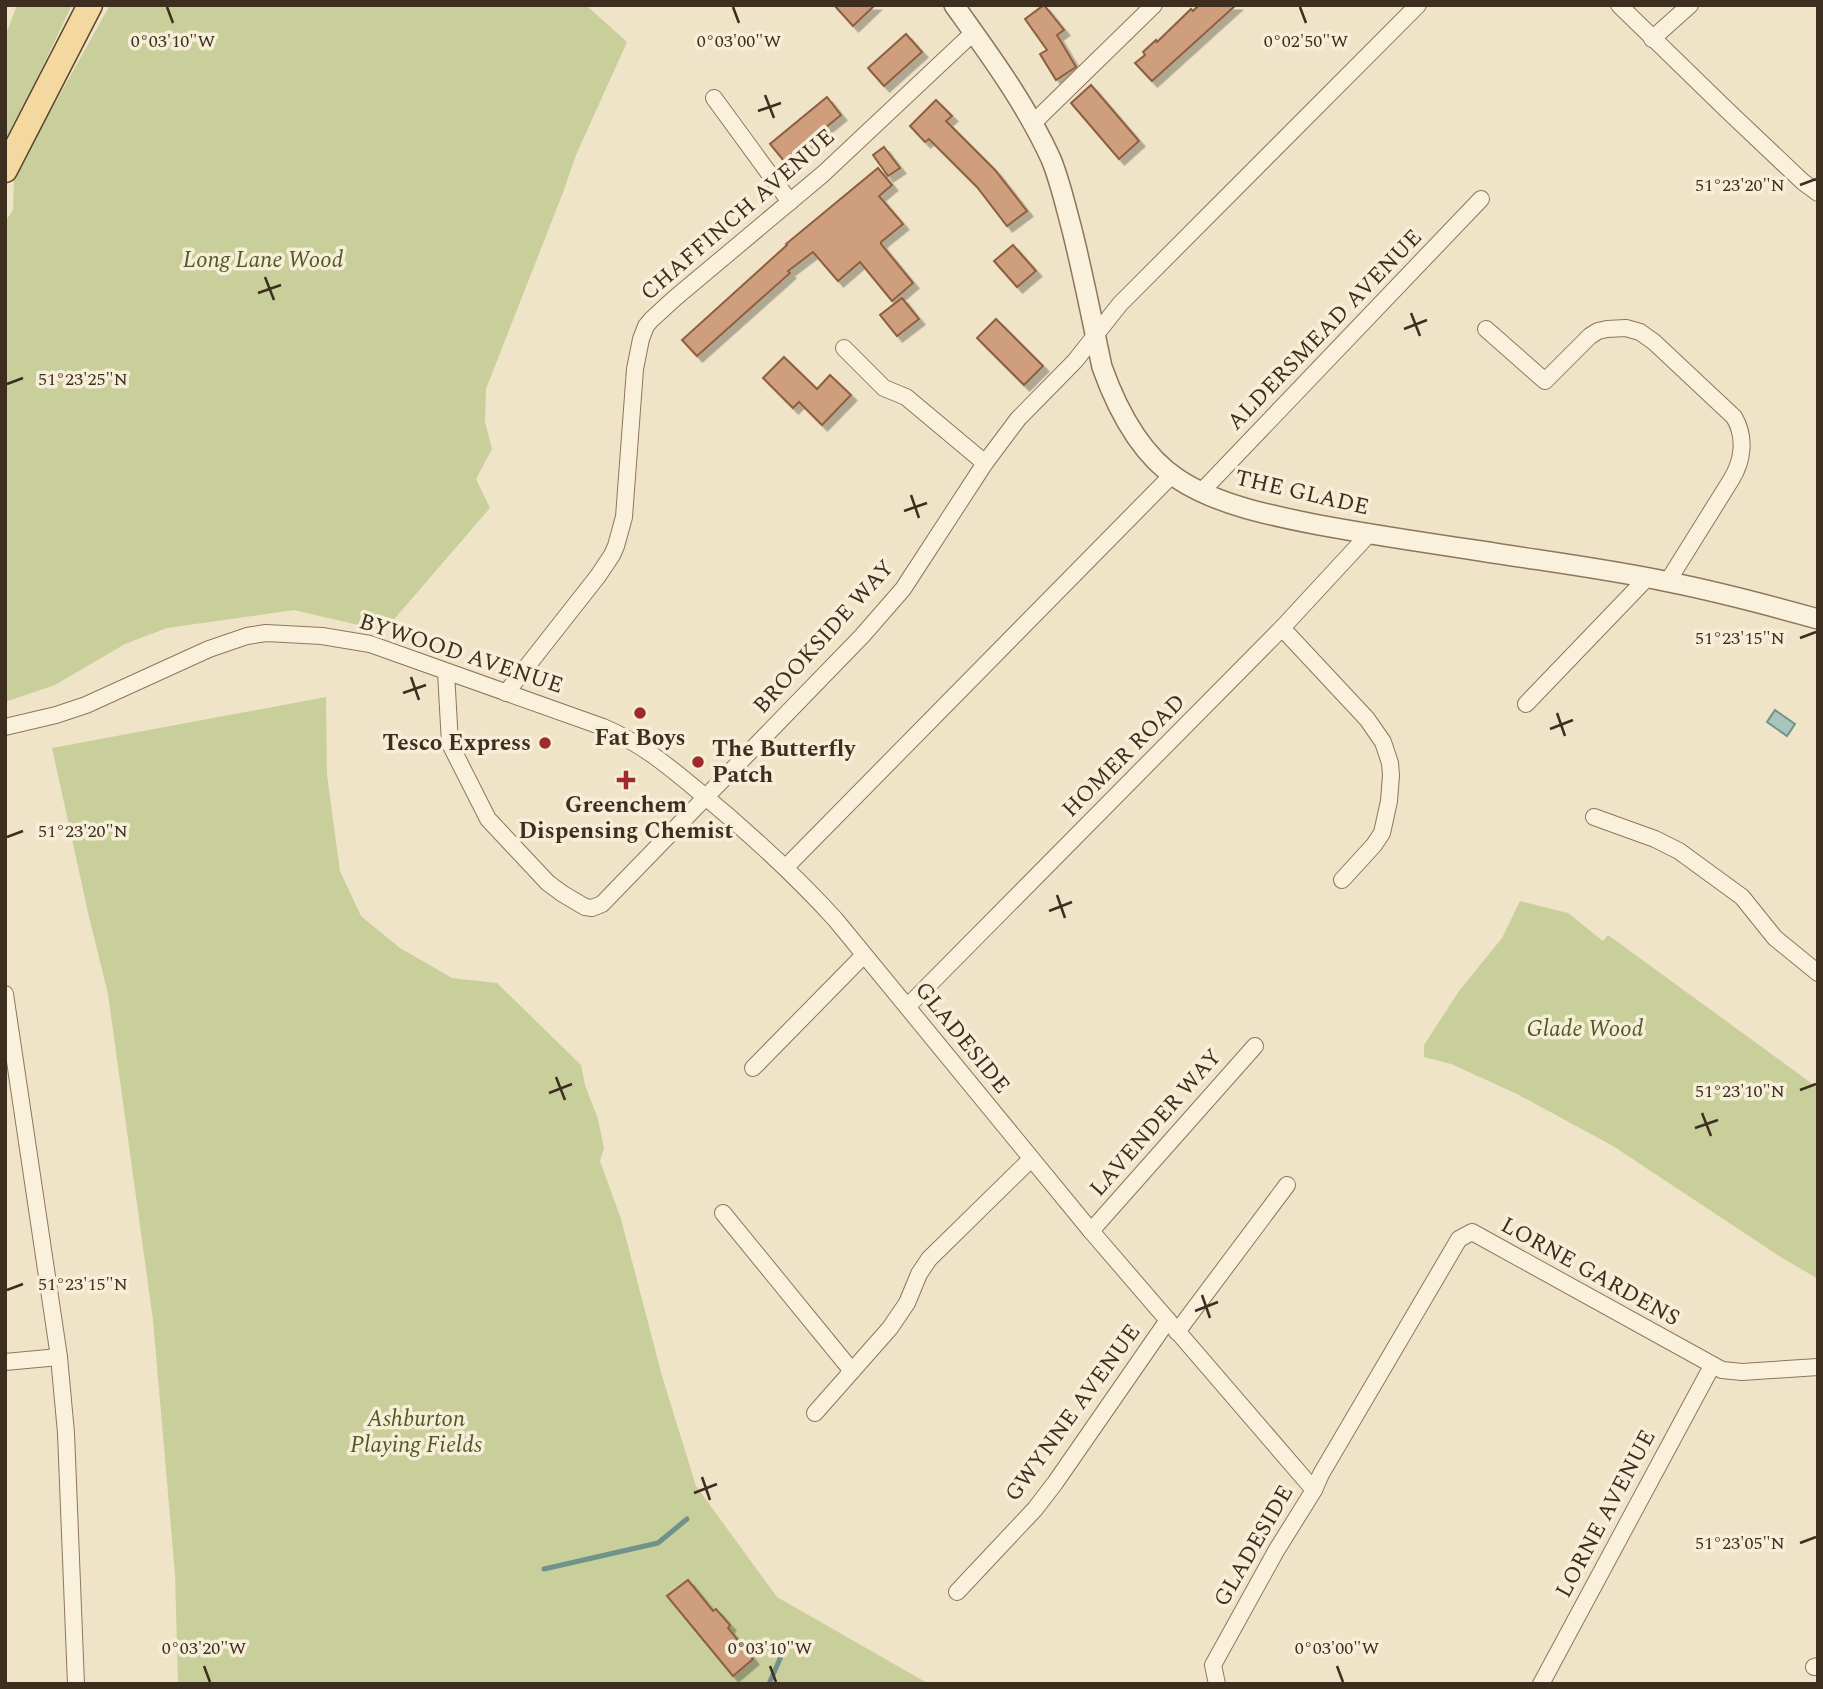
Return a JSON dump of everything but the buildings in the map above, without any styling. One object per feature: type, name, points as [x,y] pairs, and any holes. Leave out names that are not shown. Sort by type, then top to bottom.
[{"type":"main road","points":[[5,170],[90,5]]},
{"type":"street","name":"THE GLADE","points":[[954,5],[1000,71],[1032,124],[1057,175],[1102,367],[1125,416],[1147,450],[1172,475],[1227,502],[1291,520],[1668,581],[1818,619]]},
{"type":"street","points":[[1032,124],[1154,5]]},
{"type":"street","name":"BROOKSIDE WAY","points":[[446,672],[450,744],[488,819],[548,883],[575,902],[592,908],[602,904],[889,606],[985,463],[1018,419],[1075,361],[1120,304],[1418,5]]},
{"type":"street","points":[[1619,5],[1818,193]]},
{"type":"street","points":[[1652,39],[1690,5]]},
{"type":"street","name":"CHAFFINCH AVENUE","points":[[506,693],[606,565],[616,546],[625,506],[635,369],[646,327],[674,298],[854,145],[973,33]]},
{"type":"street","points":[[713,98],[790,202]]},
{"type":"street","name":"ALDERSMEAD AVENUE","points":[[1202,491],[1481,199]]},
{"type":"street","points":[[1486,329],[1545,381],[1584,341],[1598,331],[1616,328],[1632,330],[1654,342],[1734,417],[1741,435],[1739,464],[1668,581]]},
{"type":"street","points":[[844,348],[884,388],[910,400],[985,463]]},
{"type":"street","points":[[786,867],[1172,475]]},
{"type":"street","name":"HOMER ROAD","points":[[908,1006],[1282,628],[1369,534]]},
{"type":"street","points":[[1526,704],[1647,578]]},
{"type":"street","points":[[1282,628],[1367,719],[1383,742],[1390,763],[1389,801],[1382,833],[1342,880]]},
{"type":"street","name":"BYWOOD AVENUE","points":[[5,727],[86,705],[209,649],[247,636],[266,633],[322,636],[362,642],[620,734],[650,752],[786,867]]},
{"type":"street","points":[[1594,817],[1655,839],[1679,851],[1742,897],[1775,938],[1818,973]]},
{"type":"street","name":"GLADESIDE","points":[[786,867],[835,919],[1091,1231],[1314,1490],[1276,1551],[1213,1665],[1217,1684]]},
{"type":"street","points":[[753,1068],[864,954]]},
{"type":"street","points":[[5,994],[59,1357],[76,1684]]},
{"type":"street","name":"LAVENDER WAY","points":[[1091,1231],[1255,1046]]},
{"type":"street","points":[[815,1413],[890,1328],[929,1259],[1031,1159]]},
{"type":"street","name":"GWYNNE AVENUE","points":[[957,1592],[1035,1509],[1173,1326],[1287,1185]]},
{"type":"street","points":[[723,1213],[852,1371]]},
{"type":"street","name":"LORNE GARDENS","points":[[1314,1490],[1459,1239],[1472,1232],[1712,1366],[1730,1372],[1818,1367]]},
{"type":"street","points":[[5,1362],[59,1357]]},
{"type":"street","name":"LORNE AVENUE","points":[[1541,1684],[1712,1366]]},
{"type":"green space","points":[[17,5],[72,5],[5,140],[5,37]]},
{"type":"green space","name":"Long Lane Wood","points":[[110,5],[586,5],[627,42],[576,155],[486,389],[485,422],[492,449],[476,479],[490,508],[384,631],[294,610],[167,628],[125,644],[55,685],[5,702],[5,222],[13,210],[14,176]]},
{"type":"green space","name":"Ashburton Playing Fields","points":[[326,697],[327,775],[340,871],[361,916],[400,948],[452,978],[497,983],[581,1065],[604,1148],[600,1161],[621,1219],[662,1376],[696,1486],[777,1597],[929,1684],[178,1684],[175,1574],[153,1320],[108,994],[52,748]]},
{"type":"green space","name":"Glade Wood","points":[[1520,901],[1568,913],[1603,941],[1608,935],[1818,1088],[1818,1279],[1613,1146],[1517,1094],[1451,1064],[1424,1057],[1424,1045],[1459,991],[1502,938]]},
{"type":"water","points":[[1775,710],[1795,724],[1787,736],[1767,722]]},
{"type":"waterway","points":[[544,1569],[658,1543],[687,1519]]},
{"type":"waterway","points":[[769,1684],[782,1654]]},
{"type":"place","name":"Fat Boys","points":[[640,713]]},
{"type":"place","name":"Tesco Express","points":[[545,743]]},
{"type":"place","name":"The Butterfly Patch","points":[[698,762]]},
{"type":"place","name":"Greenchem Dispensing Chemist","points":[[626,780]]}]
